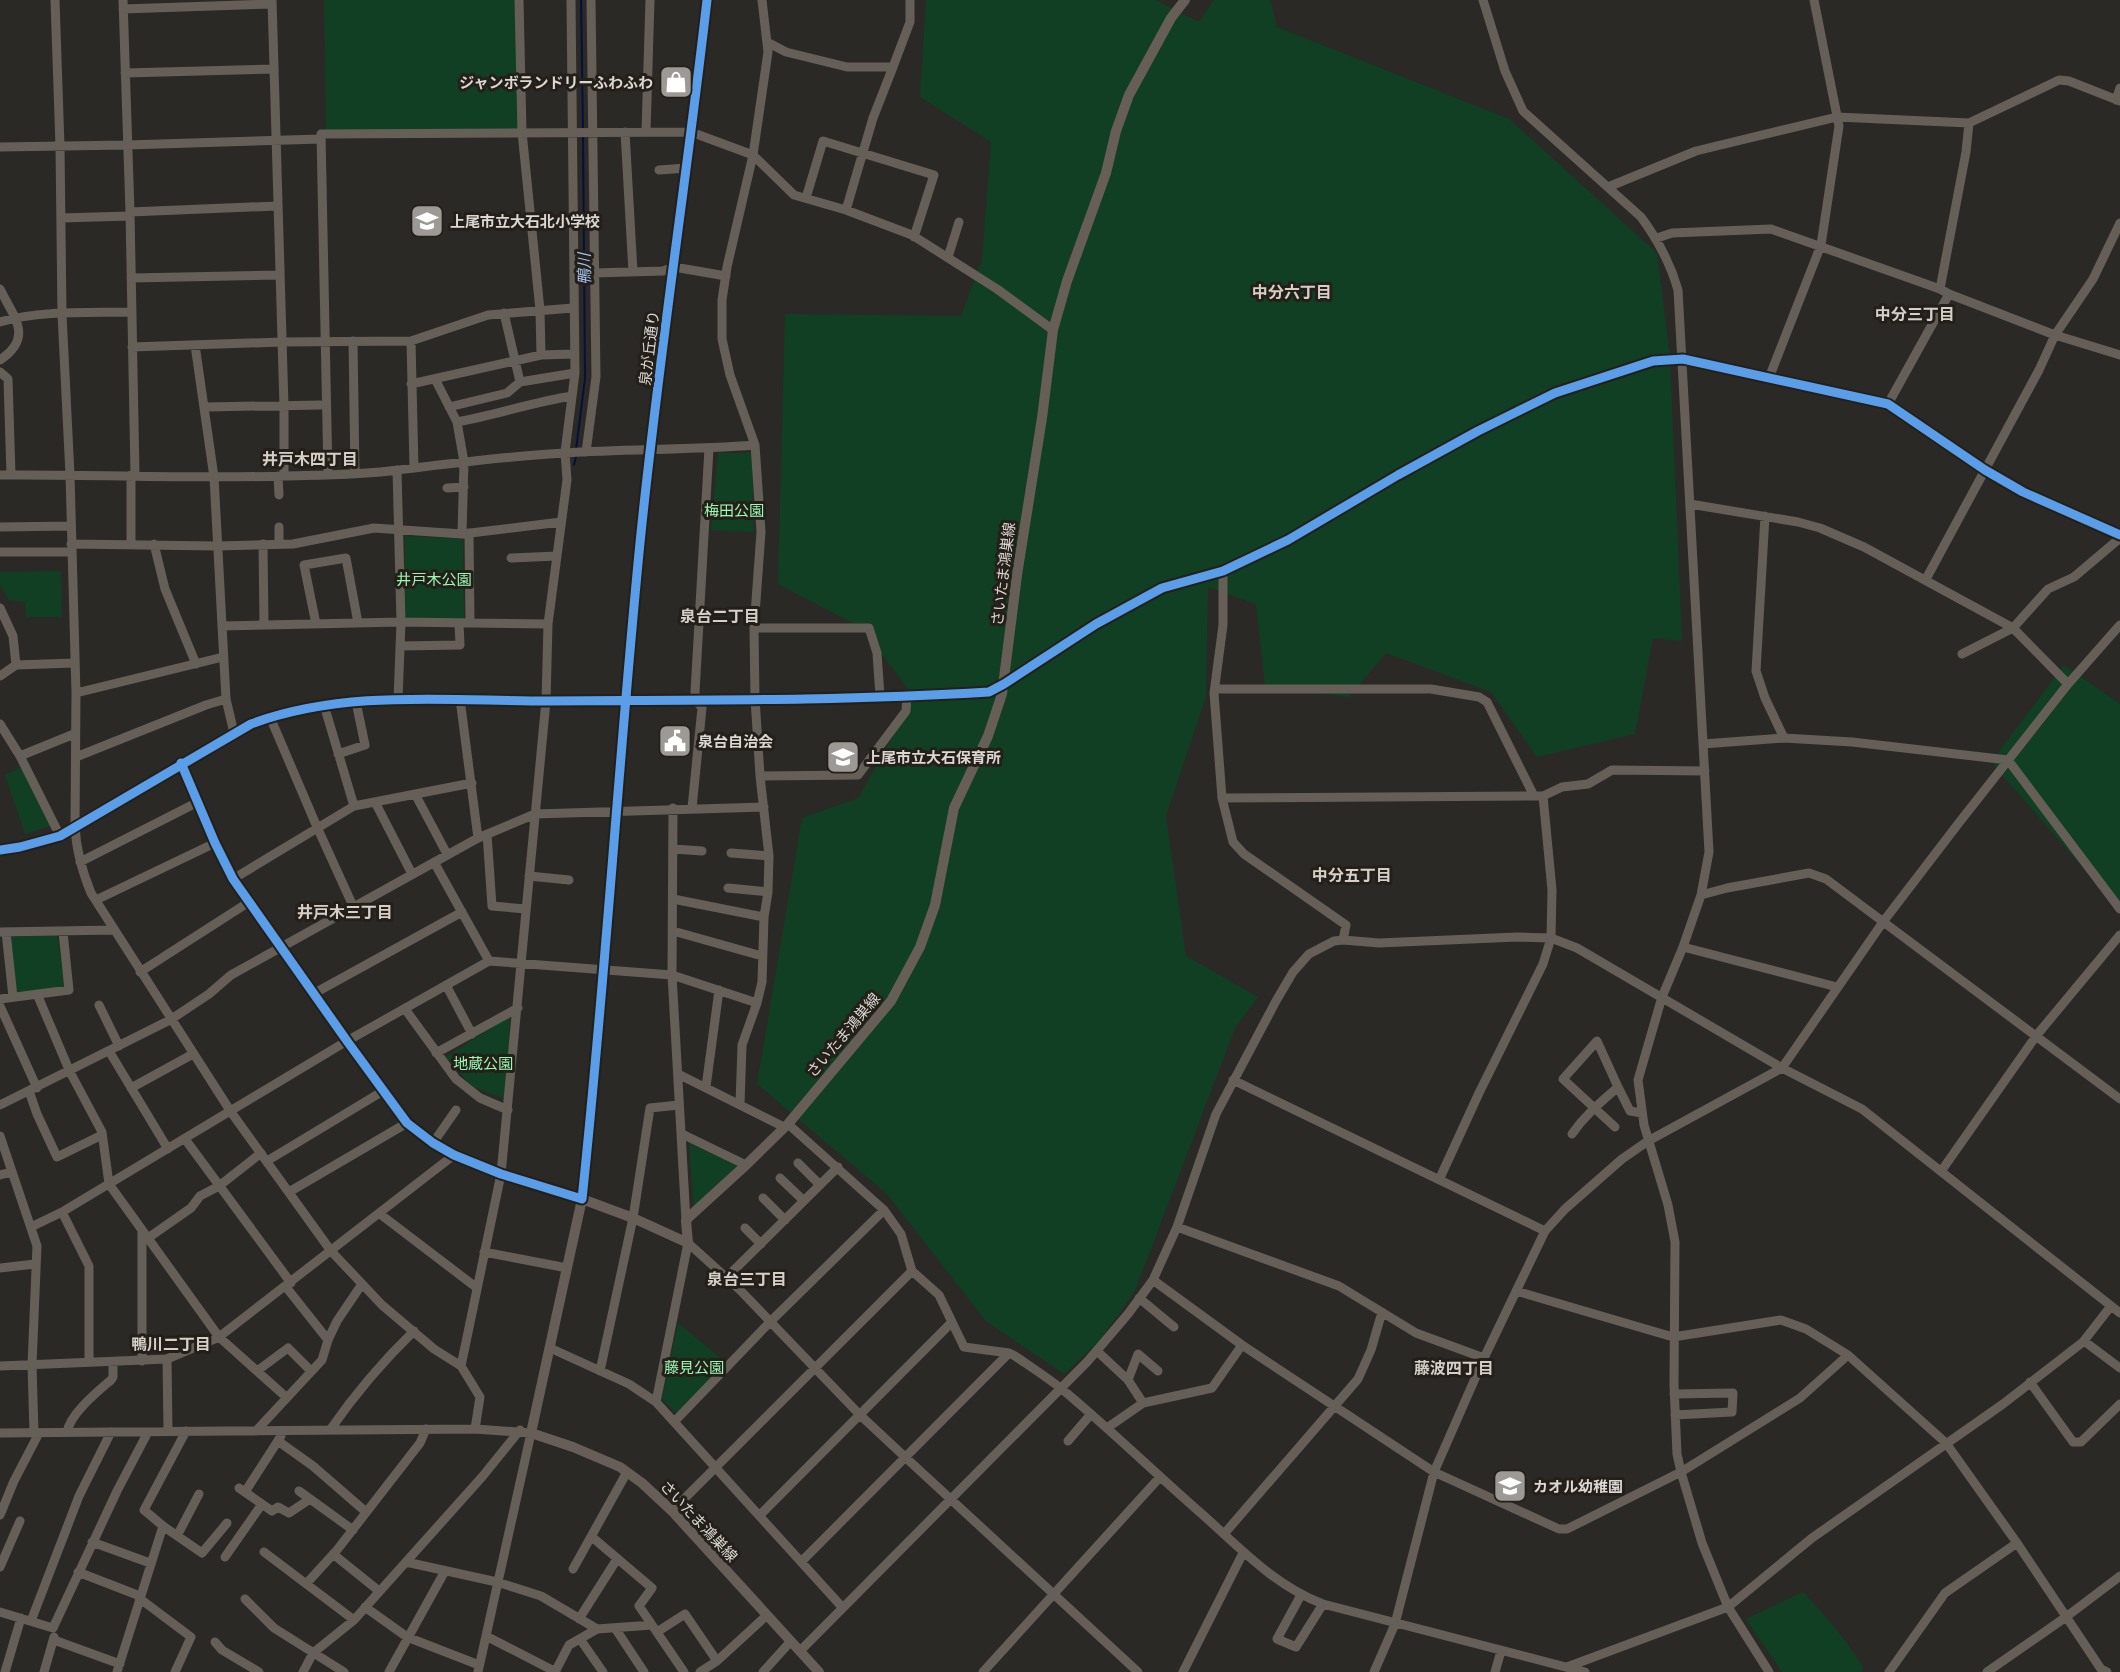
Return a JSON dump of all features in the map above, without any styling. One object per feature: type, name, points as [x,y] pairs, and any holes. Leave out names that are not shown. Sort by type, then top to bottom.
[{"type":"main road","name":"さいたま鴻巣線","points":[[686,1221],[786,1125],[891,1002],[920,947],[935,905],[954,808],[988,736],[1004,684],[1017,575],[1042,418],[1053,330],[1067,281],[1106,173],[1116,131],[1129,95],[1171,18],[1185,0]]},
{"type":"main road","points":[[531,1432],[582,1199],[633,1218],[688,1243],[686,1221]]},
{"type":"main road","name":"さいたま鴻巣線","points":[[531,1432],[573,1447],[627,1472],[672,1511],[819,1672]]},
{"type":"street","points":[[56,0],[62,314],[70,476],[76,693],[75,826],[83,873],[96,900],[170,1020],[231,1112],[331,1251],[382,1305],[434,1349],[461,1366],[480,1397],[475,1429]]},
{"type":"street","points":[[519,0],[522,132],[540,310],[541,356]]},
{"type":"street","points":[[461,1366],[501,1174],[546,701],[548,624],[567,480],[565,453],[574,372],[575,269],[571,0]]},
{"type":"street","points":[[586,452],[596,377],[591,0]]},
{"type":"street","points":[[646,132],[650,0]]},
{"type":"street","name":"泉が丘通り","points":[[582,1199],[595,1081],[602,969],[639,549],[707,0]]},
{"type":"street","points":[[740,1104],[742,1045],[762,982],[769,856],[760,776],[756,699],[754,628],[761,532],[755,445],[729,375],[722,339],[722,300],[753,155],[768,52],[762,0]]},
{"type":"street","points":[[846,210],[873,118],[910,22],[910,0]]},
{"type":"street","points":[[1484,0],[1505,71],[1523,111],[1641,217],[1657,238],[1667,257],[1678,290],[1709,852],[1701,895],[1662,997],[1638,1080],[1648,1142],[1668,1205],[1675,1242],[1673,1337],[1677,1454],[1702,1543],[1728,1607],[1769,1672]]},
{"type":"street","points":[[1769,378],[1821,245],[1839,126],[1814,0]]},
{"type":"street","points":[[131,543],[133,475],[131,278],[123,5],[272,2],[278,141],[277,206],[284,405],[279,495]]},
{"type":"street","points":[[767,42],[786,52],[847,67],[893,67]]},
{"type":"street","points":[[125,73],[274,69]]},
{"type":"street","points":[[1608,187],[1696,151],[1837,117],[1969,123],[2059,80],[2069,81],[2118,101],[2120,88]]},
{"type":"street","points":[[1940,289],[1966,152],[1969,123]]},
{"type":"street","points":[[625,132],[633,272]]},
{"type":"street","points":[[328,475],[321,134],[691,132],[753,155],[794,195],[846,210],[914,237],[997,289],[1053,330]]},
{"type":"street","points":[[0,147],[321,139]]},
{"type":"street","points":[[806,198],[823,141],[934,175],[914,237]]},
{"type":"street","points":[[659,170],[687,168]]},
{"type":"street","points":[[61,218],[277,206]]},
{"type":"street","points":[[948,257],[959,222]]},
{"type":"street","points":[[1926,579],[2039,370],[2055,335],[2093,279],[2120,223]]},
{"type":"street","points":[[1657,238],[1672,233],[1771,229],[1940,289],[2055,335],[2120,355]]},
{"type":"street","points":[[594,273],[663,271],[674,267],[726,276]]},
{"type":"street","points":[[131,278],[280,275]]},
{"type":"street","points":[[0,290],[20,328],[20,337],[10,354],[0,360]]},
{"type":"street","points":[[1888,404],[1949,294]]},
{"type":"street","points":[[132,347],[411,341],[488,315],[573,308]]},
{"type":"street","points":[[0,322],[14,318],[62,314],[131,312]]},
{"type":"street","points":[[504,313],[519,382]]},
{"type":"street","points":[[353,341],[355,473]]},
{"type":"street","points":[[411,341],[414,468]]},
{"type":"street","points":[[195,345],[214,477],[226,699],[234,733]]},
{"type":"street","points":[[411,384],[541,356],[574,354]]},
{"type":"street","points":[[0,850],[20,848],[60,836],[234,733],[270,717],[324,705],[398,700],[696,700],[989,692],[1096,624],[1162,588],[1223,571],[1288,540],[1398,475],[1555,393],[1653,361],[1683,359],[1888,404],[1985,470],[2023,492],[2120,537],[2074,577],[2048,589],[2013,628],[1962,654]]},
{"type":"street","points":[[0,372],[8,379],[5,423],[11,475]]},
{"type":"street","points":[[449,407],[507,393],[519,382],[574,372]]},
{"type":"street","points":[[435,379],[457,422],[464,462],[470,623]]},
{"type":"street","points":[[457,422],[491,416],[546,400],[572,396]]},
{"type":"street","points":[[205,407],[320,405]]},
{"type":"street","points":[[0,475],[214,477],[328,475],[565,453],[755,445]]},
{"type":"street","points":[[692,808],[702,708],[696,700],[695,692],[709,448]]},
{"type":"street","points":[[397,470],[401,622],[398,700]]},
{"type":"street","points":[[447,488],[464,487]]},
{"type":"street","points":[[1690,504],[1765,516],[1820,528],[1864,547],[2013,628],[2068,684]]},
{"type":"street","points":[[1765,516],[1756,672],[1765,698],[1784,738]]},
{"type":"street","points":[[0,552],[131,543],[217,546],[293,544],[374,528],[465,534],[561,522]]},
{"type":"street","points":[[0,527],[71,526]]},
{"type":"street","points":[[279,527],[279,544]]},
{"type":"street","points":[[154,544],[165,589],[196,664]]},
{"type":"street","points":[[263,544],[264,625]]},
{"type":"street","points":[[511,558],[557,555]]},
{"type":"street","points":[[316,624],[304,565],[346,558],[358,623]]},
{"type":"street","points":[[1223,571],[1223,625],[1215,689],[1222,798],[1233,842],[1244,854],[1346,925],[1343,940]]},
{"type":"street","points":[[0,608],[13,636],[16,665]]},
{"type":"street","points":[[222,626],[401,622],[548,624]]},
{"type":"street","points":[[400,646],[460,645],[459,623]]},
{"type":"street","points":[[1374,1672],[1395,1624],[1434,1472],[1484,1358],[1545,1231],[1565,1209],[1622,1159],[1648,1142],[1782,1068],[1883,922],[2068,684],[2120,625]]},
{"type":"street","points":[[754,628],[868,628],[877,652],[880,696]]},
{"type":"street","points":[[76,693],[223,657]]},
{"type":"street","points":[[0,676],[16,665],[74,663]]},
{"type":"street","points":[[1215,689],[1431,689],[1479,697],[1487,702],[1539,796],[1552,890],[1551,938],[1543,964],[1439,1180]]},
{"type":"street","points":[[760,776],[858,775],[906,711],[907,696]]},
{"type":"street","points":[[76,757],[226,699]]},
{"type":"street","points":[[460,699],[492,906],[526,909]]},
{"type":"street","points":[[338,754],[365,745],[356,702]]},
{"type":"street","points":[[324,705],[354,806]]},
{"type":"street","points":[[270,717],[353,906]]},
{"type":"street","points":[[0,724],[20,756],[60,836]]},
{"type":"street","points":[[20,756],[74,734]]},
{"type":"street","points":[[1703,744],[1784,738],[1852,742],[2008,760],[2120,909]]},
{"type":"street","points":[[181,763],[233,879],[407,1123],[433,1143],[454,1155],[501,1174],[582,1199]]},
{"type":"street","points":[[1222,798],[1539,796],[1562,788],[1588,784],[1612,770],[1705,771]]},
{"type":"street","points":[[233,879],[354,806],[472,783]]},
{"type":"street","points":[[416,794],[447,854]]},
{"type":"street","points":[[80,862],[198,802]]},
{"type":"street","points":[[375,802],[412,874]]},
{"type":"street","points":[[0,1105],[170,1020],[209,994],[231,975],[447,854],[482,836],[535,814],[764,807]]},
{"type":"street","points":[[673,808],[672,975],[686,1221]]},
{"type":"street","points":[[96,900],[215,843]]},
{"type":"street","points":[[673,849],[702,851]]},
{"type":"street","points":[[731,853],[769,856]]},
{"type":"street","points":[[434,862],[489,961]]},
{"type":"street","points":[[1701,895],[1809,873],[1826,879],[2120,1099]]},
{"type":"street","points":[[529,876],[568,880]]},
{"type":"street","points":[[728,888],[768,892]]},
{"type":"street","points":[[673,899],[764,917]]},
{"type":"street","points":[[140,972],[249,902]]},
{"type":"street","points":[[313,994],[462,912]]},
{"type":"street","points":[[13,997],[3,932],[114,930]]},
{"type":"street","points":[[673,931],[762,956]]},
{"type":"street","points":[[0,999],[69,990],[63,932]]},
{"type":"street","points":[[1942,1170],[2036,1036],[2120,935]]},
{"type":"street","points":[[800,1651],[1061,1389],[1097,1351],[1153,1280],[1177,1227],[1216,1114],[1233,1080],[1293,972],[1309,954],[1334,941],[1378,943],[1517,937],[1551,938],[1577,948],[1782,1068],[1862,1109],[2120,1313]]},
{"type":"street","points":[[1683,947],[1837,987]]},
{"type":"street","points":[[31,1227],[62,1212],[347,1041],[489,961],[672,975],[757,1003]]},
{"type":"street","points":[[446,985],[472,1034]]},
{"type":"street","points":[[706,1086],[719,990]]},
{"type":"street","points":[[37,994],[70,1072],[102,1135],[109,1184],[219,1337],[286,1397]]},
{"type":"street","points":[[99,1005],[119,1046]]},
{"type":"street","points":[[0,1006],[57,1156],[102,1135]]},
{"type":"street","points":[[436,1053],[518,1008]]},
{"type":"street","points":[[405,1009],[456,1079],[480,1098],[508,1110]]},
{"type":"street","points":[[1615,1127],[1563,1078],[1597,1041],[1630,1111],[1642,1113]]},
{"type":"street","points":[[109,1051],[168,1149]]},
{"type":"street","points":[[131,1088],[193,1054]]},
{"type":"street","points":[[678,1074],[786,1125],[838,1167],[884,1210],[901,1234],[912,1271],[939,1295],[964,1347],[1009,1353],[1061,1389],[1243,1552],[1301,1595],[1323,1604],[1395,1624],[1582,1672]]},
{"type":"street","points":[[1233,1080],[1545,1231]]},
{"type":"street","points":[[1572,1134],[1584,1117],[1618,1087]]},
{"type":"street","points":[[148,1238],[191,1208],[200,1196],[264,1157],[383,1091]]},
{"type":"street","points":[[600,1371],[633,1218],[650,1108],[679,1106]]},
{"type":"street","points":[[433,1143],[456,1110]]},
{"type":"street","points":[[289,1192],[407,1123]]},
{"type":"street","points":[[682,1134],[746,1165]]},
{"type":"street","points":[[0,1136],[37,1246],[32,1365],[37,1433],[0,1515]]},
{"type":"street","points":[[185,1139],[328,1340]]},
{"type":"street","points":[[0,1366],[166,1359],[219,1337],[454,1155]]},
{"type":"street","points":[[798,1163],[820,1185]]},
{"type":"street","points":[[726,1278],[838,1167]]},
{"type":"street","points":[[0,1175],[12,1172]]},
{"type":"street","points":[[780,1178],[804,1201]]},
{"type":"street","points":[[763,1198],[785,1220]]},
{"type":"street","points":[[675,1421],[770,1322],[884,1210]]},
{"type":"street","points":[[62,1212],[89,1266],[89,1362]]},
{"type":"street","points":[[380,1214],[477,1288]]},
{"type":"street","points":[[1177,1227],[1339,1286],[1416,1333],[1484,1358]]},
{"type":"street","points":[[745,1228],[761,1244]]},
{"type":"street","points":[[142,1230],[142,1360]]},
{"type":"street","points":[[688,1243],[726,1278],[860,1415],[1138,1672]]},
{"type":"street","points":[[656,1402],[688,1243]]},
{"type":"street","points":[[484,1252],[567,1268]]},
{"type":"street","points":[[0,1268],[36,1264]]},
{"type":"street","points":[[672,1511],[912,1271]]},
{"type":"street","points":[[1153,1280],[1242,1345],[1434,1472],[1558,1529],[1567,1529],[1681,1472],[1800,1398],[1848,1355]]},
{"type":"street","points":[[256,1431],[322,1360],[337,1321],[362,1284]]},
{"type":"street","points":[[1516,1291],[1673,1337],[1781,1320],[1806,1329],[1848,1355],[1946,1443],[2102,1671]]},
{"type":"street","points":[[1139,1298],[1174,1327]]},
{"type":"street","points":[[1566,1667],[1728,1607],[1812,1538],[2003,1404],[2085,1341],[2111,1306]]},
{"type":"street","points":[[1224,1534],[1358,1379],[1371,1350],[1382,1312]]},
{"type":"street","points":[[760,1515],[951,1323]]},
{"type":"street","points":[[330,1430],[360,1388],[414,1331]]},
{"type":"street","points":[[2085,1341],[2120,1368]]},
{"type":"street","points":[[1107,1428],[1143,1403],[1212,1388],[1242,1345]]},
{"type":"street","points":[[257,1371],[288,1348],[311,1371]]},
{"type":"street","points":[[550,1348],[629,1384],[656,1402],[842,1607]]},
{"type":"street","points":[[1097,1351],[1128,1380],[1143,1403]]},
{"type":"street","points":[[801,1562],[1009,1353]]},
{"type":"street","points":[[1128,1380],[1138,1354],[1158,1371]]},
{"type":"street","points":[[166,1359],[168,1431]]},
{"type":"street","points":[[67,1432],[68,1425],[88,1400],[113,1377],[113,1362]]},
{"type":"street","points":[[2030,1382],[2073,1442],[2081,1442],[2120,1404]]},
{"type":"street","points":[[1674,1394],[1733,1393],[1732,1412],[1675,1415]]},
{"type":"street","points":[[1068,1441],[1091,1414]]},
{"type":"street","points":[[306,1584],[353,1530],[420,1443],[426,1429]]},
{"type":"street","points":[[0,1433],[426,1429],[531,1432],[479,1668],[407,1637],[365,1607]]},
{"type":"street","points":[[303,1672],[313,1653],[354,1620],[482,1477],[520,1430]]},
{"type":"street","points":[[186,1431],[144,1510],[202,1553],[227,1523]]},
{"type":"street","points":[[284,1431],[242,1490],[272,1511],[278,1507],[289,1513],[310,1499]]},
{"type":"street","points":[[31,1621],[79,1496],[111,1432]]},
{"type":"street","points":[[44,1672],[54,1640],[53,1628],[92,1542],[148,1432]]},
{"type":"street","points":[[278,1441],[314,1466],[366,1512]]},
{"type":"street","points":[[573,1569],[627,1472]]},
{"type":"street","points":[[983,1672],[1160,1477]]},
{"type":"street","points":[[299,1491],[353,1530]]},
{"type":"street","points":[[177,1536],[199,1494]]},
{"type":"street","points":[[225,1557],[262,1504]]},
{"type":"street","points":[[0,1567],[20,1521]]},
{"type":"street","points":[[119,1668],[163,1526]]},
{"type":"street","points":[[592,1537],[652,1588],[639,1606],[684,1672]]},
{"type":"street","points":[[92,1542],[150,1563]]},
{"type":"street","points":[[1889,1672],[1945,1593],[2017,1544]]},
{"type":"street","points":[[264,1552],[354,1620]]},
{"type":"street","points":[[1183,1672],[1243,1552]]},
{"type":"street","points":[[333,1554],[379,1591]]},
{"type":"street","points":[[579,1619],[617,1559]]},
{"type":"street","points":[[406,1562],[497,1582],[541,1596],[597,1629]]},
{"type":"street","points":[[389,1672],[444,1571]]},
{"type":"street","points":[[78,1572],[140,1597],[191,1637],[175,1672]]},
{"type":"street","points":[[1987,1672],[2120,1576]]},
{"type":"street","points":[[1301,1595],[1277,1639],[1296,1647],[1323,1604]]},
{"type":"street","points":[[245,1599],[274,1628],[344,1672]]},
{"type":"street","points":[[0,1612],[53,1628]]},
{"type":"street","points":[[486,1636],[556,1672],[569,1646],[597,1629],[655,1628],[685,1614],[717,1661]]},
{"type":"street","points":[[700,1672],[717,1661],[766,1616]]},
{"type":"street","points":[[4,1663],[21,1618]]},
{"type":"street","points":[[615,1628],[644,1672]]},
{"type":"street","points":[[580,1639],[603,1672]]},
{"type":"street","points":[[54,1640],[128,1672]]},
{"type":"street","points":[[763,1672],[790,1641]]},
{"type":"street","points":[[215,1642],[222,1650],[259,1672]]},
{"type":"street","points":[[1495,1672],[1501,1651]]},
{"type":"street","points":[[235,1672],[242,1663]]},
{"type":"green space","points":[[324,0],[516,0],[519,129],[326,131]]},
{"type":"green space","points":[[926,0],[1155,0],[1199,22],[1214,0],[1270,0],[1277,27],[1509,119],[1657,253],[1670,357],[1682,641],[1653,638],[1635,734],[1537,757],[1491,692],[1386,653],[1349,697],[1265,686],[1256,604],[1208,587],[1206,697],[1166,816],[1186,956],[1258,997],[1235,1028],[1135,1291],[1099,1341],[1064,1374],[986,1321],[887,1194],[757,1084],[802,818],[858,798],[915,698],[862,628],[778,584],[785,314],[961,316],[982,260],[991,142],[920,97]]},
{"type":"green space","name":"梅田公園","points":[[718,453],[752,453],[754,532],[711,530]]},
{"type":"green space","name":"井戸木公園","points":[[405,536],[463,539],[464,619],[404,620]]},
{"type":"green space","points":[[61,571],[62,617],[26,617],[25,602],[9,600],[0,585],[0,572]]},
{"type":"green space","points":[[2064,665],[2120,704],[2120,905],[2118,908],[1991,762]]},
{"type":"green space","points":[[22,767],[51,826],[25,834],[5,775]]},
{"type":"green space","points":[[57,935],[65,987],[17,993],[10,937]]},
{"type":"green space","name":"地蔵公園","points":[[510,1016],[507,1099],[472,1087],[446,1057]]},
{"type":"green space","points":[[689,1143],[741,1167],[694,1211]]},
{"type":"green space","name":"藤見公園","points":[[678,1323],[728,1364],[683,1419],[662,1399]]},
{"type":"green space","points":[[1803,1592],[1850,1647],[1863,1667],[1862,1672],[1782,1672],[1746,1619]]},
{"type":"waterway","name":"鴨川","points":[[581,0],[583,130]]},
{"type":"waterway","name":"鴨川","points":[[576,450],[585,378],[583,135]]},
{"type":"waterway","name":"鴨川","points":[[574,465],[576,456]]},
{"type":"cycle path","points":[[181,763],[233,879],[407,1123],[433,1143],[454,1155],[501,1174],[582,1199],[639,553],[654,415],[707,0]]},
{"type":"cycle path","points":[[0,850],[60,836],[251,724],[287,713],[323,706],[398,699],[768,700],[989,692],[1096,624],[1162,588],[1223,571],[1288,540],[1398,475],[1478,431],[1555,393],[1653,361],[1683,359],[1888,404],[1985,470],[2023,492],[2120,535]]},
{"type":"place","name":"ジャンボランドリーふわふわ","points":[[676,82]]},
{"type":"place","name":"上尾市立大石北小学校","points":[[427,221]]},
{"type":"place","name":"泉台自治会","points":[[675,741]]},
{"type":"place","name":"上尾市立大石保育所","points":[[843,757]]},
{"type":"place","name":"カオル幼稚園","points":[[1510,1486]]},
{"type":"district","name":"中分六丁目","points":[[1292,292]]},
{"type":"district","name":"中分三丁目","points":[[1915,314]]},
{"type":"district","name":"井戸木四丁目","points":[[310,459]]},
{"type":"district","name":"泉台二丁目","points":[[720,616]]},
{"type":"district","name":"中分五丁目","points":[[1352,875]]},
{"type":"district","name":"井戸木三丁目","points":[[345,912]]},
{"type":"district","name":"泉台三丁目","points":[[747,1279]]},
{"type":"district","name":"鴨川二丁目","points":[[171,1344]]},
{"type":"district","name":"藤波四丁目","points":[[1454,1368]]}]
